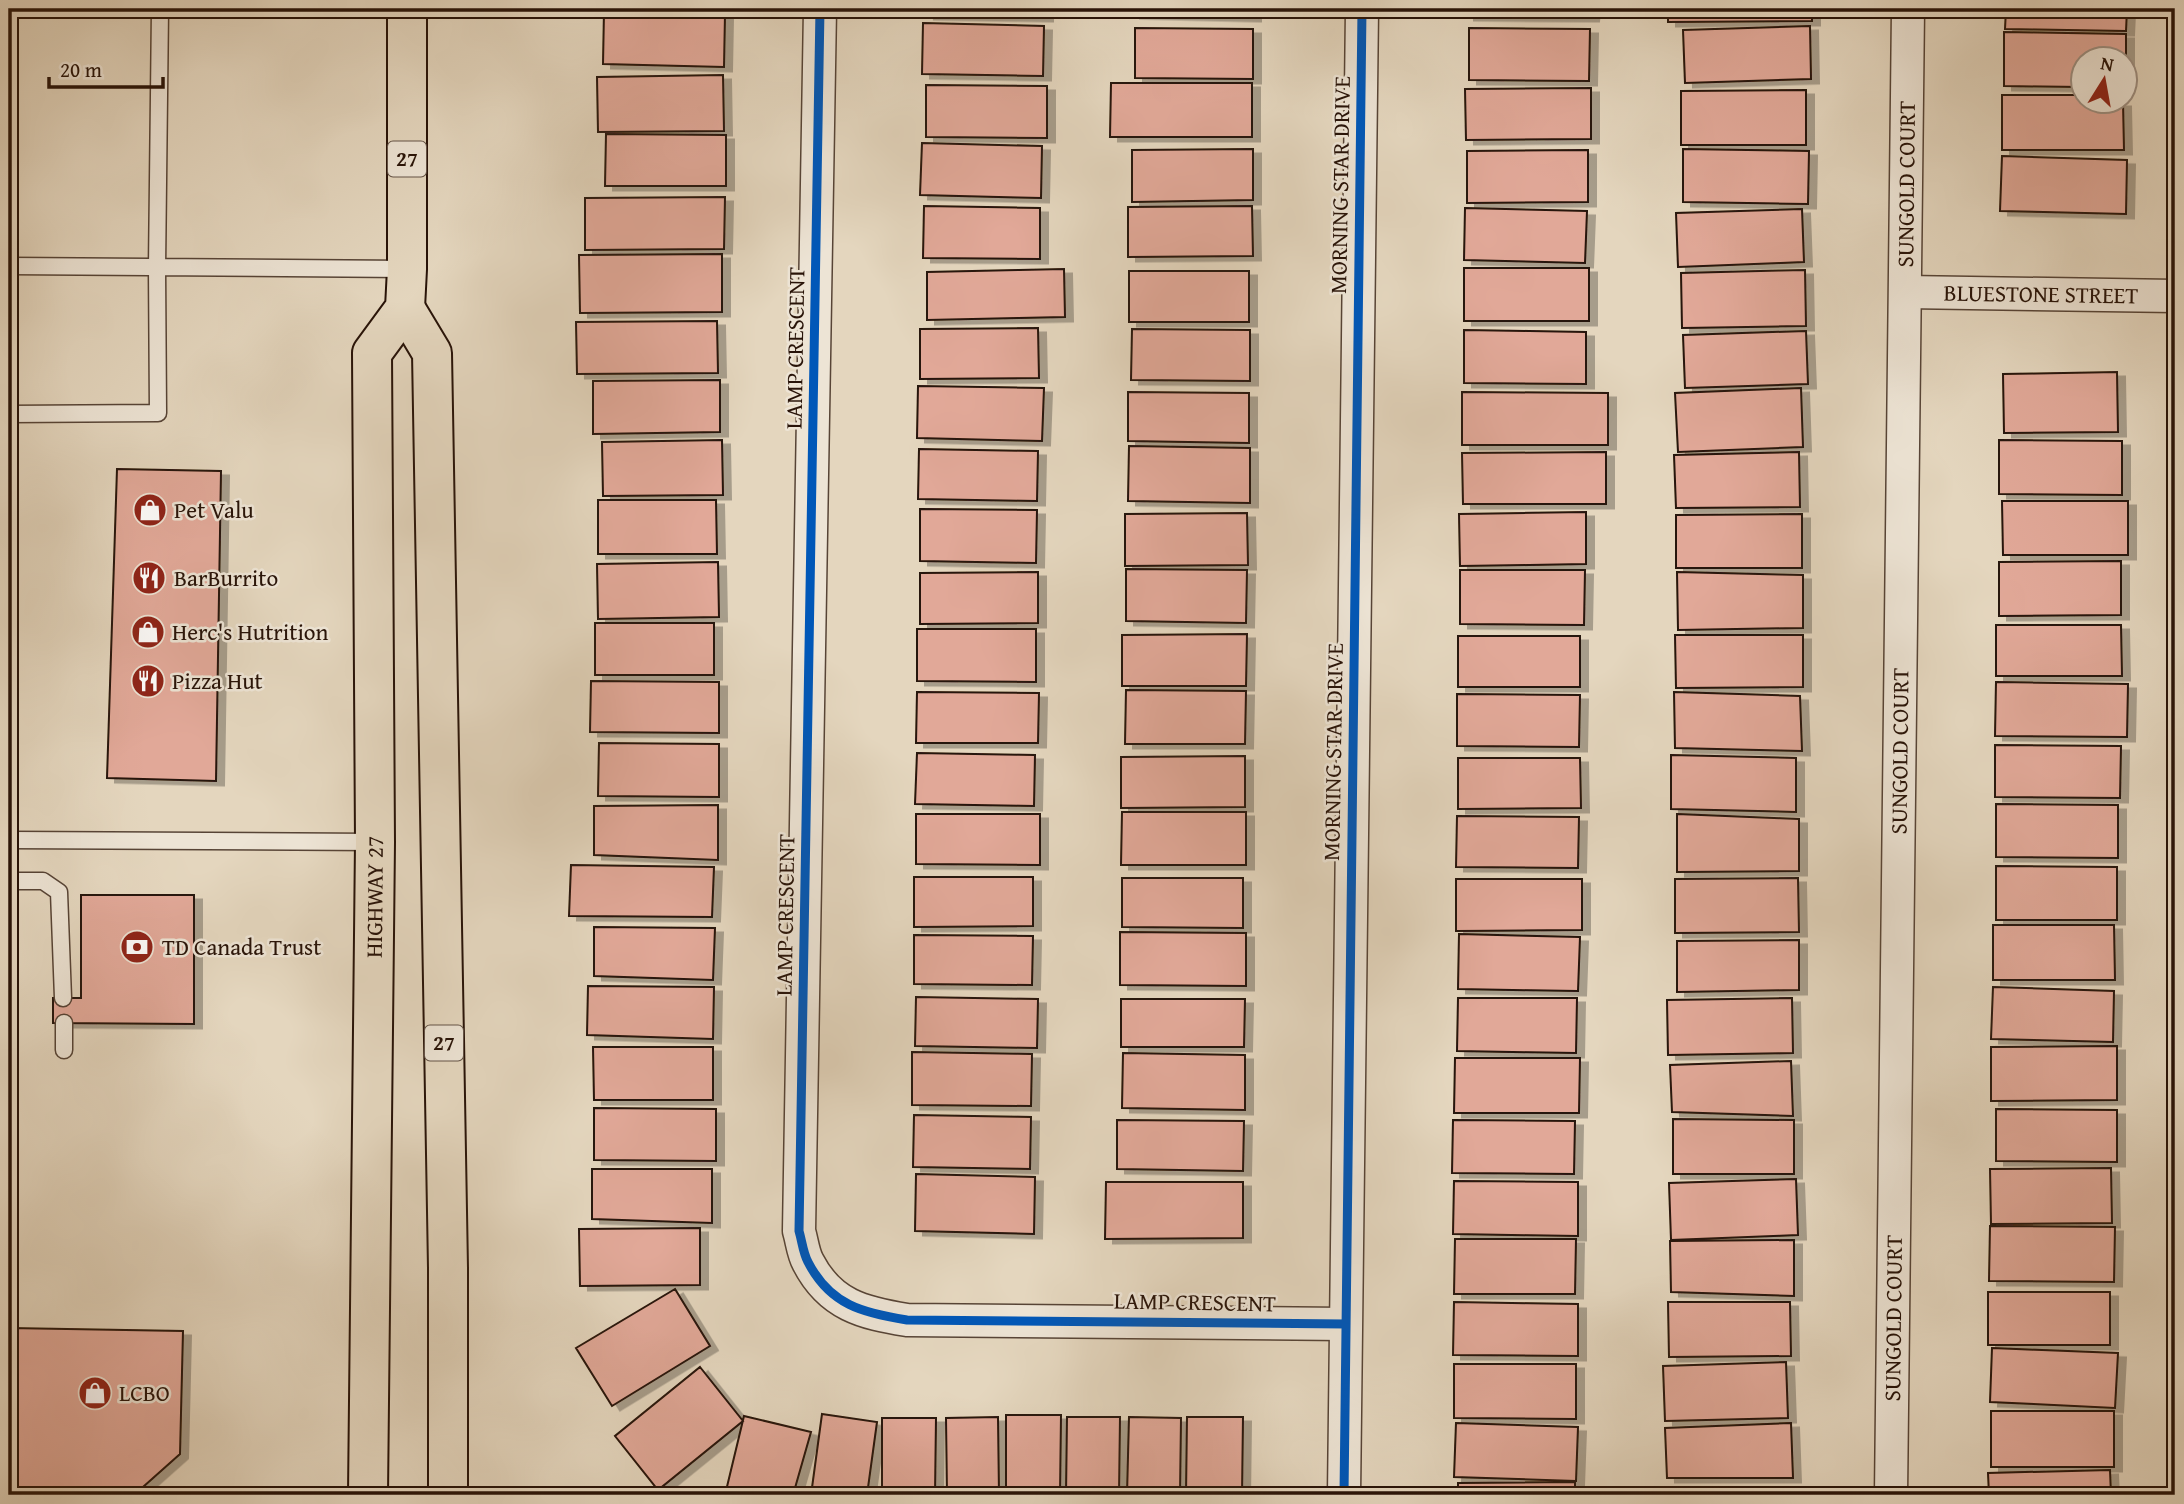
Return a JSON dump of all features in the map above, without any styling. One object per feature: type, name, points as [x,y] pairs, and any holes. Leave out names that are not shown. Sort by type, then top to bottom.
[{"type":"main road","name":"27","points":[[407,9],[405,308],[432,353],[449,1268],[448,1495]]},
{"type":"main road","name":"HIGHWAY 27","points":[[368,1495],[375,842],[372,353],[405,308]]},
{"type":"street","name":"LAMP CRESCENT","points":[[820,9],[799,1231],[807,1262],[827,1289],[851,1307],[906,1320],[1345,1324]]},
{"type":"street","name":"MORNING STAR DRIVE","points":[[1344,1495],[1362,9]]},
{"type":"street","name":"SUNGOLD COURT","points":[[1891,1495],[1908,9]]},
{"type":"street","name":"BLUESTONE STREET","points":[[1906,292],[2175,296]]},
{"type":"lane","points":[[9,414],[158,413],[160,9]]},
{"type":"lane","points":[[9,266],[407,269]]},
{"type":"lane","points":[[9,840],[375,842]]},
{"type":"lane","points":[[9,881],[43,881],[59,892],[63,998]]},
{"type":"lane","points":[[64,1023],[64,1050]]},
{"type":"building","points":[[927,9],[1045,9],[1045,17],[926,15]]},
{"type":"building","points":[[1132,9],[1253,9],[1253,17],[1132,14]]},
{"type":"building","points":[[1466,9],[1592,9],[1591,17],[1466,16]]},
{"type":"building","points":[[1668,9],[1812,9],[1812,21],[1668,22]]},
{"type":"building","points":[[2006,9],[2127,9],[2126,31],[2005,29]]},
{"type":"building","points":[[604,11],[725,14],[724,67],[603,64]]},
{"type":"building","points":[[923,23],[1044,26],[1043,76],[922,74]]},
{"type":"building","points":[[1810,26],[1811,79],[1685,83],[1683,30]]},
{"type":"building","points":[[1135,28],[1253,29],[1253,79],[1135,78]]},
{"type":"building","points":[[1469,28],[1590,29],[1589,81],[1469,80]]},
{"type":"building","points":[[2004,32],[2126,34],[2126,46],[2068,46],[2068,87],[2004,86]]},
{"type":"building","points":[[723,75],[724,131],[598,132],[597,77]]},
{"type":"building","points":[[2173,79],[2175,79],[2175,195]]},
{"type":"building","points":[[1111,83],[1252,83],[1252,137],[1110,137]]},
{"type":"building","points":[[926,85],[1047,86],[1047,138],[926,137]]},
{"type":"building","points":[[1591,88],[1591,139],[1466,140],[1465,89]]},
{"type":"building","points":[[1806,90],[1806,145],[1681,145],[1681,91]]},
{"type":"building","points":[[2002,95],[2068,95],[2068,116],[2123,116],[2124,150],[2002,150]]},
{"type":"building","points":[[606,134],[726,135],[726,186],[605,186]]},
{"type":"building","points":[[922,143],[1042,146],[1041,198],[920,195]]},
{"type":"building","points":[[1253,149],[1253,200],[1132,202],[1132,150]]},
{"type":"building","points":[[1683,149],[1809,151],[1808,204],[1683,202]]},
{"type":"building","points":[[1588,150],[1588,202],[1467,203],[1467,151]]},
{"type":"building","points":[[2002,156],[2127,160],[2126,214],[2000,211]]},
{"type":"building","points":[[725,197],[724,249],[585,250],[585,198]]},
{"type":"building","points":[[924,206],[1040,208],[1040,259],[923,258]]},
{"type":"building","points":[[1252,206],[1253,256],[1128,257],[1128,207]]},
{"type":"building","points":[[1465,208],[1587,211],[1585,263],[1464,260]]},
{"type":"building","points":[[1802,209],[1804,262],[1678,267],[1676,213]]},
{"type":"building","points":[[722,254],[722,312],[580,313],[579,255]]},
{"type":"building","points":[[1464,268],[1589,268],[1589,321],[1464,321]]},
{"type":"building","points":[[1064,269],[1065,317],[927,320],[927,272]]},
{"type":"building","points":[[1805,270],[1806,326],[1682,328],[1681,273]]},
{"type":"building","points":[[1129,271],[1249,271],[1249,322],[1129,322]]},
{"type":"building","points":[[717,321],[718,373],[577,374],[576,322]]},
{"type":"building","points":[[1038,328],[1039,378],[920,379],[920,329]]},
{"type":"building","points":[[1132,329],[1250,330],[1250,381],[1131,380]]},
{"type":"building","points":[[1464,330],[1586,332],[1586,384],[1464,383]]},
{"type":"building","points":[[1806,331],[1808,384],[1685,388],[1683,335]]},
{"type":"building","points":[[2117,372],[2118,432],[2004,433],[2003,374]]},
{"type":"building","points":[[720,380],[720,432],[593,434],[593,381]]},
{"type":"building","points":[[918,386],[1044,388],[1042,441],[917,438]]},
{"type":"building","points":[[1801,388],[1803,447],[1678,452],[1675,393]]},
{"type":"building","points":[[1128,392],[1249,393],[1249,443],[1128,441]]},
{"type":"building","points":[[1462,392],[1608,393],[1608,445],[1462,445]]},
{"type":"building","points":[[722,440],[723,495],[603,496],[602,442]]},
{"type":"building","points":[[1999,440],[2122,441],[2122,495],[1999,494]]},
{"type":"building","points":[[1129,446],[1250,448],[1250,503],[1128,501]]},
{"type":"building","points":[[919,449],[1038,451],[1037,501],[918,499]]},
{"type":"building","points":[[1606,452],[1606,504],[1463,504],[1462,453]]},
{"type":"building","points":[[1799,452],[1800,507],[1676,508],[1674,455]]},
{"type":"building","points":[[117,469],[221,471],[216,781],[107,778]]},
{"type":"building","points":[[598,500],[716,500],[717,554],[598,554]]},
{"type":"building","points":[[2002,501],[2128,501],[2128,555],[2003,555]]},
{"type":"building","points":[[920,509],[1037,510],[1036,563],[920,561]]},
{"type":"building","points":[[1586,512],[1586,564],[1460,566],[1459,514]]},
{"type":"building","points":[[1247,513],[1248,565],[1125,566],[1125,514]]},
{"type":"building","points":[[1802,514],[1802,568],[1676,568],[1676,515]]},
{"type":"building","points":[[2121,561],[2121,615],[1999,616],[1999,562]]},
{"type":"building","points":[[718,562],[719,617],[598,619],[597,564]]},
{"type":"building","points":[[1126,569],[1247,570],[1246,623],[1126,621]]},
{"type":"building","points":[[1460,570],[1585,570],[1584,625],[1460,624]]},
{"type":"building","points":[[1038,572],[1038,623],[920,624],[920,573]]},
{"type":"building","points":[[1677,572],[1803,575],[1803,628],[1678,630]]},
{"type":"building","points":[[595,623],[714,623],[714,675],[595,675]]},
{"type":"building","points":[[1996,625],[2121,625],[2122,676],[1996,676]]},
{"type":"building","points":[[917,629],[1036,629],[1036,682],[917,681]]},
{"type":"building","points":[[1247,634],[1246,686],[1122,686],[1122,635]]},
{"type":"building","points":[[1675,635],[1803,635],[1803,687],[1676,688]]},
{"type":"building","points":[[1458,636],[1580,636],[1580,687],[1458,687]]},
{"type":"building","points":[[591,681],[719,682],[719,733],[590,732]]},
{"type":"building","points":[[1996,682],[2128,684],[2127,737],[1995,736]]},
{"type":"building","points":[[1126,690],[1246,691],[1245,744],[1125,744]]},
{"type":"building","points":[[917,692],[1039,693],[1038,743],[916,743]]},
{"type":"building","points":[[1674,692],[1800,696],[1802,751],[1675,748]]},
{"type":"building","points":[[1457,694],[1580,695],[1579,747],[1457,746]]},
{"type":"building","points":[[599,743],[719,744],[719,797],[598,796]]},
{"type":"building","points":[[1995,745],[2121,746],[2120,798],[1995,797]]},
{"type":"building","points":[[917,753],[1035,755],[1034,806],[915,804]]},
{"type":"building","points":[[1671,755],[1796,758],[1796,812],[1671,809]]},
{"type":"building","points":[[1245,756],[1245,807],[1121,808],[1121,757]]},
{"type":"building","points":[[1458,758],[1580,758],[1581,808],[1458,809]]},
{"type":"building","points":[[1996,804],[2118,805],[2118,858],[1996,857]]},
{"type":"building","points":[[718,805],[718,860],[594,855],[594,806]]},
{"type":"building","points":[[1122,812],[1246,812],[1246,865],[1121,865]]},
{"type":"building","points":[[916,814],[1040,814],[1040,865],[916,864]]},
{"type":"building","points":[[1677,814],[1799,819],[1799,871],[1677,872]]},
{"type":"building","points":[[1457,816],[1579,817],[1578,868],[1456,867]]},
{"type":"building","points":[[571,865],[714,867],[712,917],[569,916]]},
{"type":"building","points":[[1996,866],[2117,867],[2117,920],[1996,920]]},
{"type":"building","points":[[914,877],[1033,877],[1033,926],[914,927]]},
{"type":"building","points":[[1122,878],[1243,878],[1243,928],[1122,927]]},
{"type":"building","points":[[1798,878],[1799,932],[1675,933],[1675,879]]},
{"type":"building","points":[[1456,879],[1582,879],[1582,930],[1456,931]]},
{"type":"building","name":"TD Canada Trust","points":[[81,895],[194,895],[194,1024],[53,1023],[53,998],[81,998]]},
{"type":"building","points":[[1993,925],[2114,925],[2115,980],[1993,980]]},
{"type":"building","points":[[594,927],[715,928],[713,980],[594,976]]},
{"type":"building","points":[[1120,932],[1246,933],[1246,986],[1120,985]]},
{"type":"building","points":[[1459,934],[1580,937],[1578,991],[1458,989]]},
{"type":"building","points":[[914,935],[1033,936],[1032,985],[914,984]]},
{"type":"building","points":[[1799,940],[1799,990],[1677,992],[1677,941]]},
{"type":"building","points":[[588,986],[714,987],[713,1039],[587,1035]]},
{"type":"building","points":[[1993,987],[2114,991],[2113,1042],[1991,1039]]},
{"type":"building","points":[[916,997],[1038,999],[1037,1048],[915,1046]]},
{"type":"building","points":[[1458,998],[1577,998],[1576,1053],[1457,1051]]},
{"type":"building","points":[[1792,998],[1793,1053],[1668,1055],[1667,1000]]},
{"type":"building","points":[[1121,999],[1245,999],[1244,1047],[1121,1047]]},
{"type":"building","points":[[2117,1046],[2117,1100],[1991,1101],[1991,1047]]},
{"type":"building","points":[[593,1047],[713,1047],[713,1100],[594,1100]]},
{"type":"building","points":[[912,1052],[1032,1054],[1031,1106],[912,1105]]},
{"type":"building","points":[[1123,1053],[1245,1055],[1245,1110],[1122,1108]]},
{"type":"building","points":[[1455,1058],[1580,1058],[1579,1113],[1454,1113]]},
{"type":"building","points":[[1791,1061],[1793,1116],[1672,1112],[1670,1065]]},
{"type":"building","points":[[594,1108],[716,1109],[716,1161],[594,1160]]},
{"type":"building","points":[[1996,1109],[2117,1110],[2117,1162],[1996,1161]]},
{"type":"building","points":[[914,1115],[1031,1117],[1030,1169],[913,1167]]},
{"type":"building","points":[[1673,1119],[1794,1120],[1794,1174],[1673,1174]]},
{"type":"building","points":[[1117,1120],[1244,1121],[1243,1171],[1117,1169]]},
{"type":"building","points":[[1453,1120],[1575,1121],[1574,1174],[1452,1173]]},
{"type":"building","points":[[2111,1168],[2112,1223],[1991,1224],[1990,1169]]},
{"type":"building","points":[[592,1169],[712,1169],[712,1223],[592,1219]]},
{"type":"building","points":[[916,1174],[1035,1177],[1034,1234],[915,1231]]},
{"type":"building","points":[[1796,1179],[1798,1235],[1671,1240],[1669,1183]]},
{"type":"building","points":[[1454,1181],[1578,1182],[1578,1236],[1453,1234]]},
{"type":"building","points":[[1106,1182],[1243,1182],[1243,1238],[1105,1239]]},
{"type":"building","points":[[1990,1226],[2115,1227],[2114,1282],[1989,1281]]},
{"type":"building","points":[[700,1228],[700,1285],[580,1286],[579,1229]]},
{"type":"building","points":[[1455,1239],[1576,1239],[1575,1294],[1454,1294]]},
{"type":"building","points":[[1794,1240],[1794,1296],[1671,1292],[1670,1241]]},
{"type":"building","points":[[675,1289],[710,1346],[612,1406],[576,1348]]},
{"type":"building","points":[[1988,1292],[2110,1292],[2110,1345],[1988,1345]]},
{"type":"building","points":[[1454,1302],[1578,1304],[1578,1356],[1453,1355]]},
{"type":"building","points":[[1668,1302],[1790,1302],[1791,1356],[1669,1357]]},
{"type":"building","name":"LCBO","points":[[9,1328],[183,1331],[180,1454],[134,1495],[9,1495]]},
{"type":"building","points":[[1992,1348],[2118,1353],[2115,1408],[1990,1402]]},
{"type":"building","points":[[1786,1362],[1788,1418],[1665,1421],[1663,1366]]},
{"type":"building","points":[[1454,1364],[1576,1364],[1576,1419],[1454,1418]]},
{"type":"building","points":[[700,1367],[743,1421],[658,1490],[615,1436]]},
{"type":"building","points":[[1991,1411],[2114,1411],[2114,1467],[1991,1467]]},
{"type":"building","points":[[822,1414],[877,1422],[867,1495],[811,1495]]},
{"type":"building","points":[[1006,1415],[1061,1415],[1060,1495],[1006,1495]]},
{"type":"building","points":[[744,1416],[811,1432],[793,1495],[725,1495]]},
{"type":"building","points":[[998,1417],[999,1495],[947,1495],[946,1418]]},
{"type":"building","points":[[1067,1417],[1120,1417],[1119,1495],[1066,1495]]},
{"type":"building","points":[[1129,1417],[1181,1418],[1180,1495],[1127,1495]]},
{"type":"building","points":[[1187,1417],[1243,1417],[1242,1495],[1186,1495]]},
{"type":"building","points":[[882,1418],[936,1418],[935,1495],[882,1495]]},
{"type":"building","points":[[1456,1423],[1578,1427],[1576,1481],[1454,1477]]},
{"type":"building","points":[[1791,1423],[1793,1478],[1667,1478],[1665,1428]]},
{"type":"building","points":[[2110,1470],[2111,1495],[1989,1495],[1988,1473]]},
{"type":"building","points":[[1575,1482],[1575,1495],[1458,1495],[1458,1483]]},
{"type":"cycle path","points":[[820,9],[799,1231],[806,1258],[817,1277],[837,1297],[862,1310],[907,1320],[1345,1324]]},
{"type":"cycle path","points":[[1344,1495],[1362,9]]},
{"type":"place","name":"Pet Valu","points":[[150,510]]},
{"type":"place","name":"BarBurrito","points":[[149,578]]},
{"type":"place","name":"Herc's Hutrition","points":[[148,632]]},
{"type":"place","name":"Pizza Hut","points":[[148,681]]},
{"type":"place","name":"TD Canada Trust","points":[[137,947]]},
{"type":"place","name":"LCBO","points":[[95,1393]]}]
